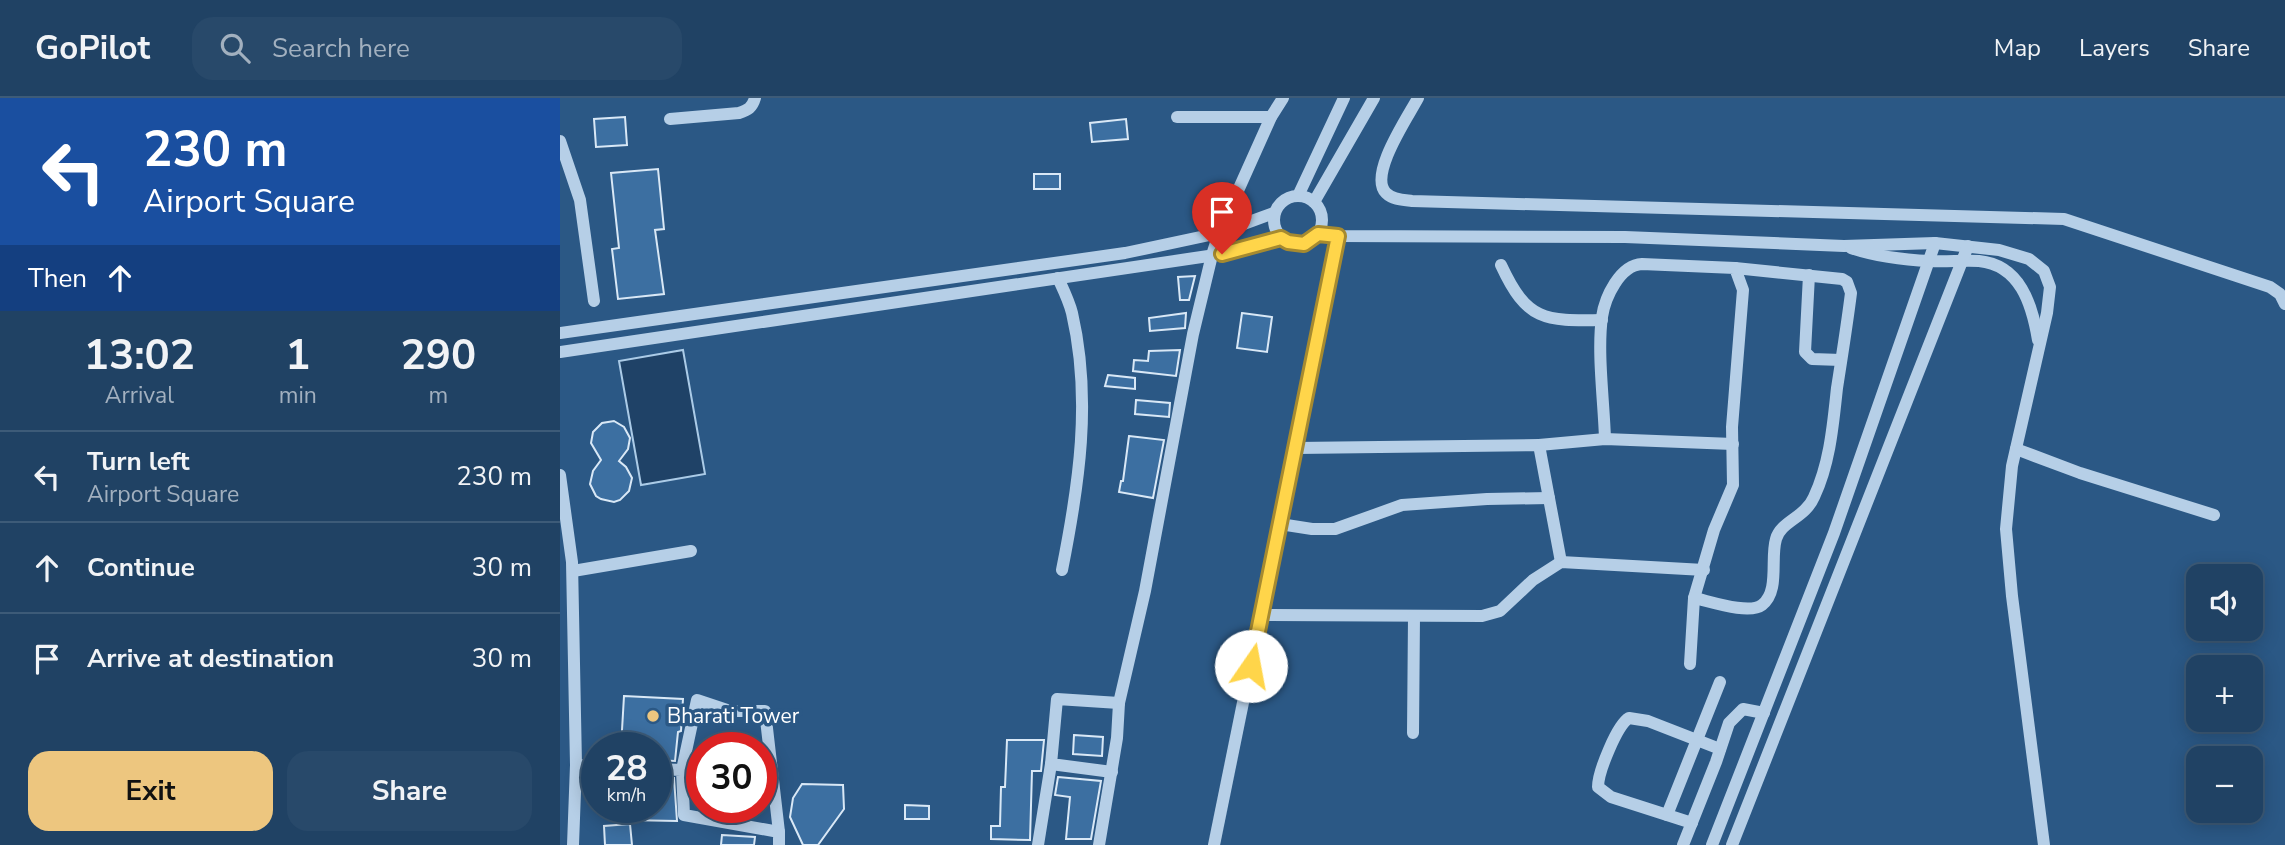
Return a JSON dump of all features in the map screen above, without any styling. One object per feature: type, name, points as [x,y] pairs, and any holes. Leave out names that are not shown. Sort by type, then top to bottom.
[{"type":"street","points":[[670,119],[739,113],[747,110],[755,98]]},
{"type":"street","points":[[1099,845],[1117,738],[1118,703],[1144,591],[1193,334],[1212,255],[1270,117],[1283,98]]},
{"type":"street","points":[[1298,196],[1344,98]]},
{"type":"street","points":[[1314,202],[1374,98]]},
{"type":"street","points":[[1418,98],[1380,176],[1381,186],[1393,198],[1412,201],[2064,219],[2270,287],[2280,293],[2285,304]]},
{"type":"street","points":[[1177,117],[1270,117]]},
{"type":"street","points":[[560,141],[580,200],[594,301]]},
{"type":"street","points":[[1298,196],[1314,202],[1322,214],[1318,234],[1304,244],[1288,242],[1281,238],[1274,225],[1274,213],[1281,202],[1298,196]]},
{"type":"street","points":[[560,333],[1125,253],[1219,233],[1274,213]]},
{"type":"street","points":[[1318,234],[1625,237],[1844,246],[1935,243],[1999,250],[2029,258],[2044,271],[2050,287],[2012,466],[2006,529],[2044,845]]},
{"type":"street","points":[[1214,845],[1338,236]]},
{"type":"street","points":[[560,352],[1212,255],[1281,238]]},
{"type":"street","points":[[1712,845],[1834,533],[1935,243]]},
{"type":"street","points":[[1844,246],[1866,253],[1929,261],[1996,264],[2008,271],[2017,281],[2033,312],[2039,347]]},
{"type":"street","points":[[1732,845],[1968,246]]},
{"type":"street","points":[[1605,439],[1602,320],[1608,300],[1623,272],[1634,264],[1735,268],[1809,275],[1842,279],[1850,287],[1831,444],[1815,496],[1808,509],[1800,517],[1786,524],[1776,539],[1771,590],[1766,600],[1754,609],[1744,609],[1694,598]]},
{"type":"street","points":[[1501,265],[1524,304],[1539,316],[1565,321],[1602,320]]},
{"type":"street","points":[[1690,664],[1694,598],[1714,530],[1733,485],[1743,290],[1735,268]]},
{"type":"street","points":[[1809,275],[1805,352],[1812,359],[1842,360]]},
{"type":"street","points":[[1058,278],[1072,312],[1083,388],[1082,449],[1062,570]]},
{"type":"street","points":[[1296,448],[1539,444],[1605,439],[1733,444]]},
{"type":"street","points":[[1539,444],[1561,562]]},
{"type":"street","points":[[2016,449],[2080,473],[2214,515]]},
{"type":"street","points":[[560,475],[573,571],[576,765],[573,845]]},
{"type":"street","points":[[1280,524],[1335,529],[1402,505],[1549,498]]},
{"type":"street","points":[[573,571],[691,551]]},
{"type":"street","points":[[1262,615],[1482,616],[1500,611],[1533,580],[1561,562],[1704,570]]},
{"type":"street","points":[[1413,733],[1414,616]]},
{"type":"street","points":[[560,661],[574,662]]},
{"type":"street","points":[[1667,815],[1720,682]]},
{"type":"street","points":[[1038,845],[1051,764],[1057,699],[1118,703]]},
{"type":"street","points":[[697,700],[730,711],[765,711],[779,839],[684,815],[682,770],[697,700]]},
{"type":"street","points":[[1683,845],[1729,723],[1743,709],[1749,708],[1764,713]]},
{"type":"street","points":[[1692,823],[1611,797],[1601,791],[1598,782],[1604,766],[1621,724],[1629,718],[1648,722],[1720,749]]},
{"type":"street","points":[[1051,764],[1112,772]]},
{"type":"street","points":[[576,765],[581,765]]},
{"type":"street","points":[[672,770],[682,770]]},
{"type":"water","points":[[683,350],[705,474],[641,485],[619,361]]},
{"type":"building","points":[[625,117],[627,145],[596,147],[594,119]]},
{"type":"building","points":[[1126,119],[1128,139],[1092,142],[1090,123]]},
{"type":"building","points":[[658,169],[664,229],[655,230],[664,294],[618,299],[612,249],[619,248],[611,173]]},
{"type":"building","points":[[1034,174],[1060,174],[1060,189],[1034,189]]},
{"type":"building","points":[[1195,276],[1189,300],[1180,300],[1178,277]]},
{"type":"building","points":[[1186,313],[1185,328],[1150,331],[1149,318]]},
{"type":"building","points":[[1242,313],[1272,317],[1267,352],[1237,348]]},
{"type":"building","points":[[1180,350],[1176,376],[1133,371],[1134,360],[1148,361],[1149,351]]},
{"type":"building","points":[[1108,375],[1135,378],[1135,389],[1105,386]]},
{"type":"building","points":[[1136,400],[1170,403],[1169,417],[1135,414]]},
{"type":"building","points":[[614,421],[624,427],[630,438],[628,449],[619,461],[632,478],[629,491],[614,502],[596,496],[590,484],[593,471],[601,460],[591,443],[593,432],[602,423]]},
{"type":"building","points":[[1129,436],[1164,440],[1153,498],[1119,492]]},
{"type":"building","name":"Bharati Tower","points":[[624,696],[683,699],[681,731],[678,732],[675,761],[672,761],[672,732],[622,732]]},
{"type":"building","points":[[1074,735],[1103,737],[1102,756],[1073,754]]},
{"type":"building","points":[[1007,740],[1044,740],[1041,771],[1032,771],[1030,840],[991,839],[991,826],[1000,826],[1001,787],[1005,787]]},
{"type":"building","points":[[1058,777],[1101,781],[1091,839],[1066,839],[1070,797],[1055,795]]},
{"type":"building","points":[[672,778],[674,778],[677,821],[672,821]]},
{"type":"building","points":[[802,784],[843,785],[844,809],[818,845],[803,845],[790,817],[793,798]]},
{"type":"building","points":[[905,805],[929,806],[929,819],[905,819]]},
{"type":"building","points":[[630,824],[632,845],[605,845],[604,826]]},
{"type":"building","points":[[722,835],[755,837],[754,845],[721,845]]},
{"type":"place","name":"Bharati Tower","points":[[653,716]]},
{"type":"route","points":[[1222,254],[1281,238],[1288,242],[1304,244],[1318,234],[1338,236],[1251,666]]}]
